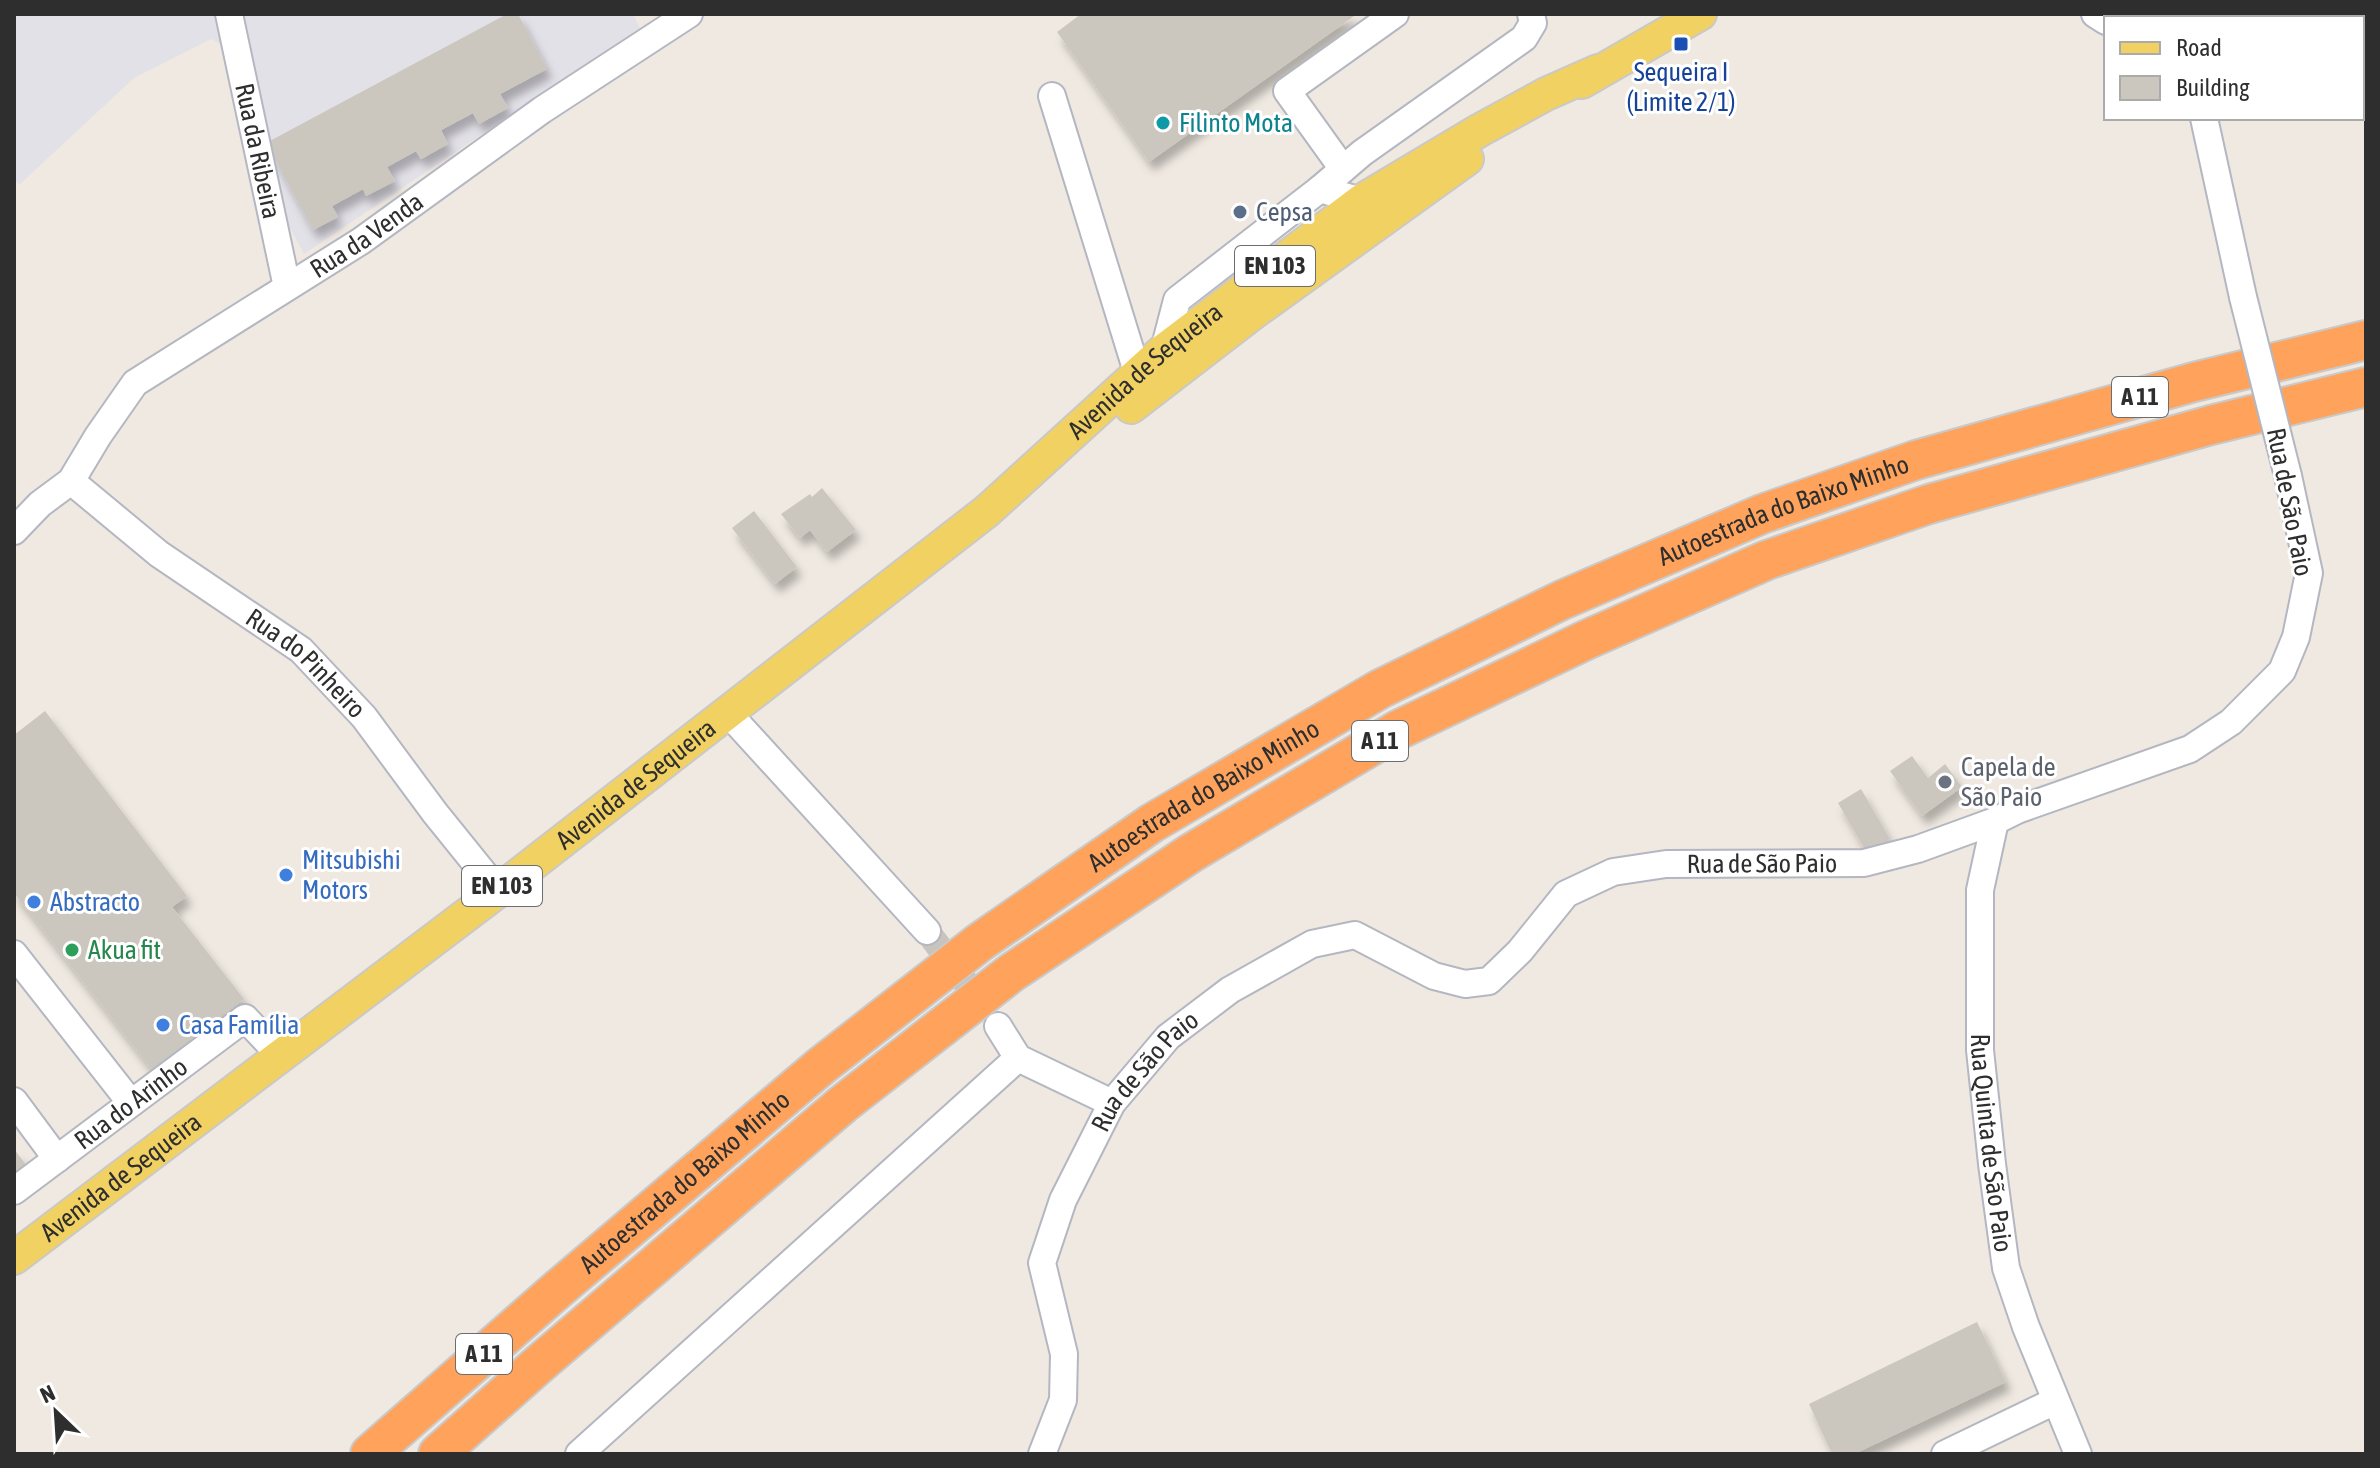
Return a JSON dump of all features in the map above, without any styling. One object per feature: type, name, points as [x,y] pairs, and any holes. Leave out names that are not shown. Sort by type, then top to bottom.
[{"type":"highway","name":"Autoestrada do Baixo Minho","points":[[370,1454],[821,1066],[980,942],[1152,823],[1380,689],[1562,600],[1762,514],[1916,460],[2194,382],[2366,340]]},
{"type":"highway","name":"Autoestrada do Baixo Minho","points":[[438,1454],[843,1104],[1011,973],[1191,853],[1398,730],[1586,640],[1782,555],[1929,504],[2211,425],[2366,387]]},
{"type":"main road","name":"Avenida de Sequeira","points":[[987,511],[1050,471],[1253,313],[1527,116],[1598,71],[1700,14]]},
{"type":"main road","name":"Avenida de Sequeira","points":[[14,1258],[498,891],[987,511],[1164,350],[1184,321],[1361,201],[1480,130],[1546,94],[1598,71]]},
{"type":"street","name":"Rua da Ribeira","points":[[229,14],[287,287]]},
{"type":"street","name":"Rua da Venda","points":[[71,481],[135,383],[361,241],[542,110],[689,14]]},
{"type":"street","points":[[1343,169],[1287,91],[1395,14]]},
{"type":"street","points":[[1253,313],[1223,326],[1184,321],[1177,300],[1343,169],[1524,38],[1533,23],[1531,14]]},
{"type":"street","points":[[1052,96],[1138,375]]},
{"type":"street","name":"Rua de São Paio","points":[[1042,1454],[1063,1400],[1064,1354],[1042,1263],[1063,1200],[1112,1103],[1168,1037],[1230,990],[1312,944],[1355,935],[1434,976],[1465,984],[1489,981],[1520,951],[1566,894],[1613,872],[1666,864],[1864,863],[1918,849],[2017,810],[2190,749],[2231,722],[2282,671],[2296,637],[2309,573],[2204,120]]},
{"type":"street","points":[[1291,286],[1318,252],[1350,228],[1361,201],[1320,189]]},
{"type":"street","points":[[14,531],[40,504],[71,481]]},
{"type":"street","name":"Rua do Pinheiro","points":[[71,481],[159,554],[301,650],[364,717],[498,891]]},
{"type":"street","points":[[727,712],[927,931]]},
{"type":"street","name":"Rua Quinta de São Paio","points":[[1995,821],[1980,890],[1980,1050],[2006,1268],[2078,1454]]},
{"type":"street","points":[[14,954],[131,1103]]},
{"type":"street","name":"Rua do Arinho","points":[[14,1191],[245,1018],[280,1055]]},
{"type":"street","points":[[998,1026],[1018,1058],[1112,1103]]},
{"type":"street","points":[[579,1454],[1018,1058]]},
{"type":"street","points":[[14,1101],[57,1159]]},
{"type":"street","points":[[1945,1454],[2055,1401]]},
{"type":"shaded area","points":[[14,14],[633,14],[640,28],[304,254],[266,184],[239,53],[211,39],[134,78],[19,185],[14,179]]},
{"type":"building","points":[[507,14],[518,14],[547,69],[500,94],[508,108],[479,124],[473,113],[441,130],[448,144],[421,159],[416,151],[387,167],[395,181],[366,196],[363,189],[332,206],[338,217],[313,230],[266,143]]},
{"type":"building","name":"Filinto Mota","points":[[1081,14],[1357,14],[1149,162],[1057,32]]},
{"type":"building","points":[[822,488],[856,530],[827,552],[810,530],[800,538],[781,514]]},
{"type":"building","points":[[754,511],[797,567],[775,584],[732,528]]},
{"type":"building","points":[[45,711],[187,896],[172,907],[244,999],[153,1071],[14,893],[14,735]]},
{"type":"building","points":[[1912,756],[1928,778],[1945,764],[1962,787],[1922,816],[1890,771]]},
{"type":"building","points":[[1861,789],[1890,839],[1867,853],[1838,803]]},
{"type":"building","points":[[14,1149],[27,1166],[14,1176]]},
{"type":"building","points":[[1977,1322],[2006,1382],[1854,1454],[1832,1454],[1809,1404]]},
{"type":"tunnel","points":[[927,931],[987,1011]]},
{"type":"place","name":"Sequeira I (Limite 2/1)","points":[[1681,44]]},
{"type":"place","name":"Filinto Mota","points":[[1163,123]]},
{"type":"place","name":"Cepsa","points":[[1240,212]]},
{"type":"place","name":"Capela de São Paio","points":[[1945,782]]},
{"type":"place","name":"Mitsubishi Motors","points":[[286,875]]},
{"type":"place","name":"Abstracto","points":[[34,902]]},
{"type":"place","name":"Akua fit","points":[[72,950]]},
{"type":"place","name":"Casa Família","points":[[163,1025]]}]
